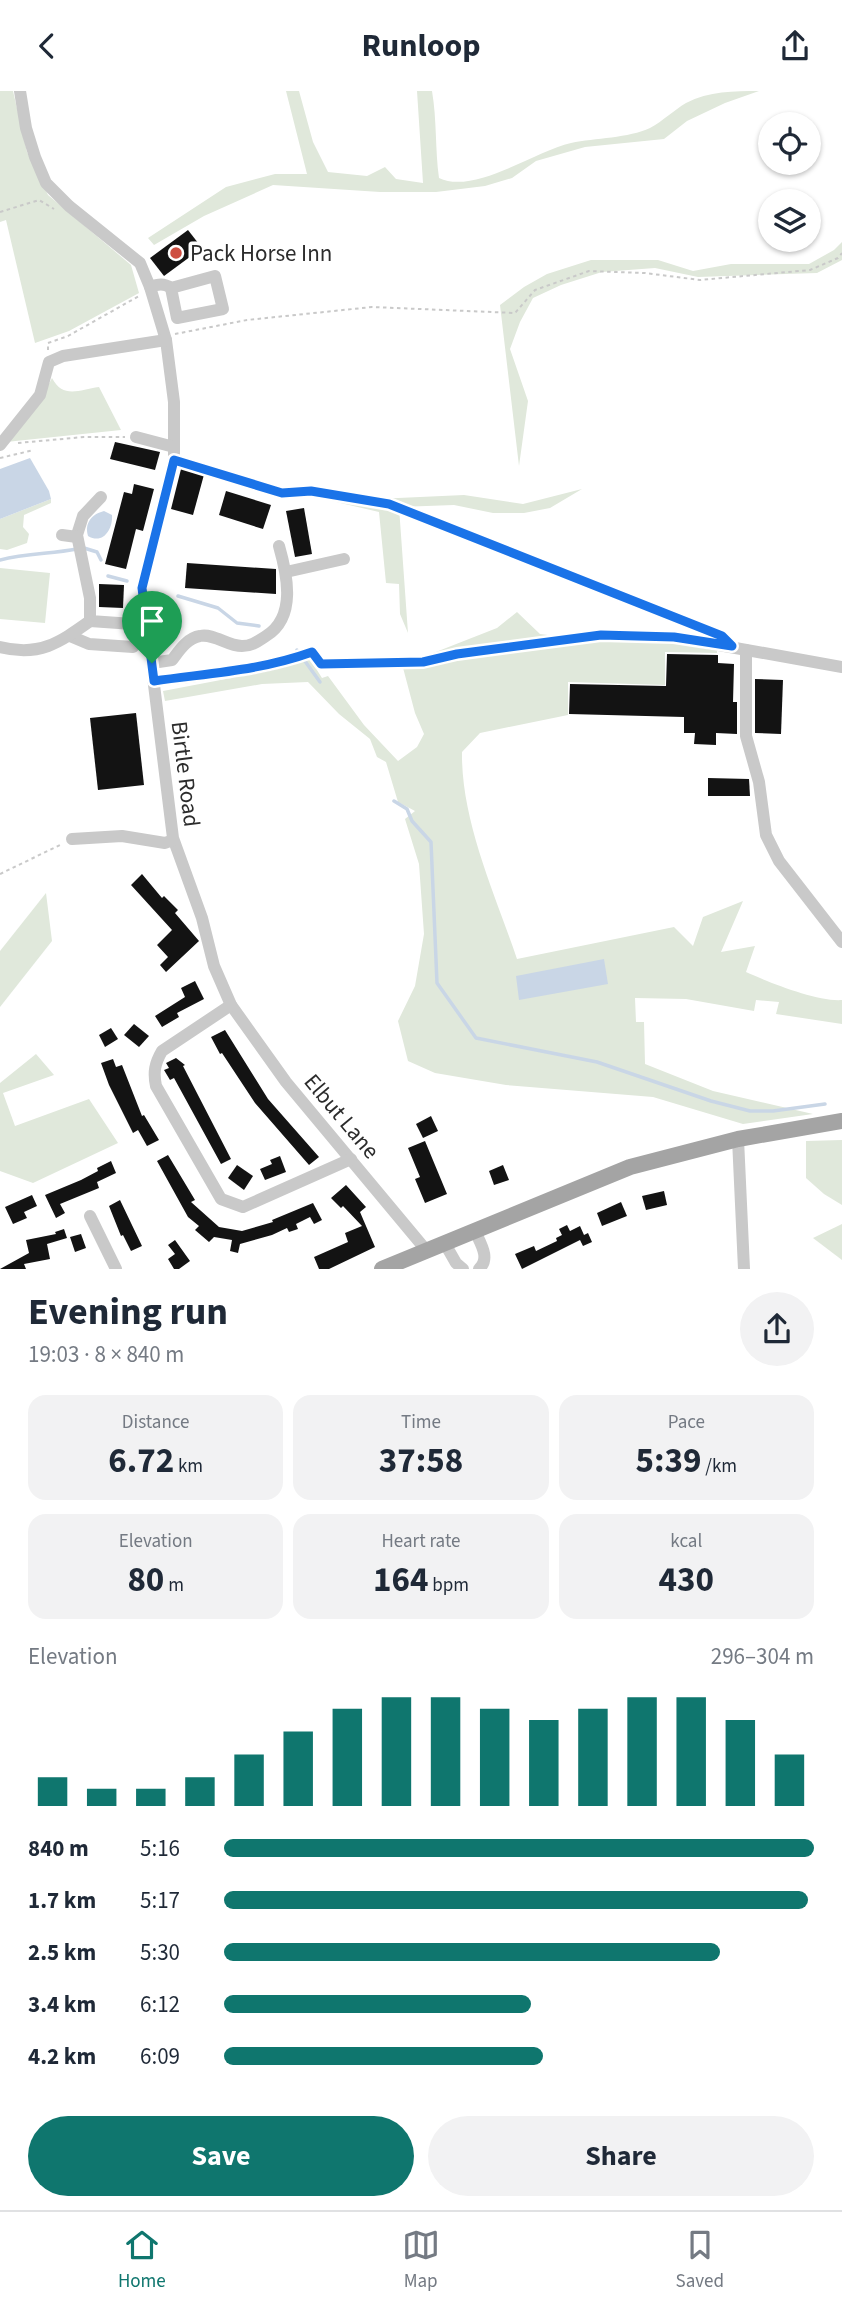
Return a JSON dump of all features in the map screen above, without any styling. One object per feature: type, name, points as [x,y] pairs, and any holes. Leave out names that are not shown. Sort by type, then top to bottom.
[{"type":"main road","points":[[382,1269],[630,1167],[738,1139],[842,1121]]},
{"type":"street","name":"Birtle Road","points":[[20,91],[26,128],[46,183],[69,206],[140,263],[165,338],[174,402],[174,453],[142,588],[173,841],[202,918],[214,966],[231,1005]]},
{"type":"street","points":[[150,288],[159,284],[171,288],[215,276],[223,309],[177,318],[171,288]]},
{"type":"street","points":[[0,445],[40,395],[49,362],[81,352],[165,338]]},
{"type":"street","points":[[136,437],[174,453]]},
{"type":"street","points":[[90,621],[90,598],[77,539],[83,516],[101,497]]},
{"type":"street","points":[[62,535],[77,539]]},
{"type":"street","points":[[152,663],[172,660],[188,642],[201,635],[242,646],[254,644],[271,633],[284,615],[288,585],[279,546]]},
{"type":"street","points":[[286,572],[344,559]]},
{"type":"street","points":[[0,647],[13,650],[48,647],[70,636],[90,621],[147,625]]},
{"type":"street","points":[[70,636],[89,644],[133,647]]},
{"type":"street","points":[[674,637],[842,667]]},
{"type":"street","points":[[746,650],[746,736],[759,782],[766,835],[779,861],[842,942]]},
{"type":"street","points":[[154,681],[246,671],[312,652],[321,664],[423,662]]},
{"type":"street","points":[[72,839],[122,836],[165,843],[173,841]]},
{"type":"street","points":[[231,1005],[162,1051],[155,1063],[154,1076],[156,1086],[221,1199],[243,1207],[351,1159]]},
{"type":"street","name":"Elbut Lane","points":[[231,1005],[286,1082],[426,1249]]},
{"type":"street","points":[[738,1139],[744,1269]]},
{"type":"street","points":[[90,1216],[116,1269]]},
{"type":"street","points":[[475,1231],[485,1254],[485,1261],[479,1269]]},
{"type":"street","points":[[444,1242],[456,1263],[463,1269]]},
{"type":"path","points":[[0,212],[39,200]]},
{"type":"path","points":[[165,338],[247,320],[372,307],[516,313],[535,290],[589,271],[645,273],[700,280],[810,270],[838,258],[842,253]]},
{"type":"path","points":[[49,362],[48,343],[68,336],[150,288]]},
{"type":"path","points":[[0,445],[84,437],[136,437]]},
{"type":"path","points":[[0,458],[34,450]]},
{"type":"path","points":[[174,453],[282,493],[311,491],[389,504],[709,631]]},
{"type":"path","points":[[423,662],[457,654],[601,635],[674,637]]},
{"type":"path","points":[[0,874],[72,839]]},
{"type":"shaded area","points":[[0,91],[13,91],[27,152],[48,195],[131,265],[139,293],[69,331],[35,343],[6,220],[0,222]]},
{"type":"shaded area","points":[[286,91],[299,91],[313,142],[328,172],[367,176],[385,167],[396,179],[423,183],[417,91],[432,91],[439,178],[453,182],[487,177],[556,147],[642,131],[686,103],[704,96],[759,91],[687,121],[664,139],[585,147],[536,161],[512,178],[485,186],[436,192],[380,192],[273,185],[204,216],[154,245],[148,238],[226,187],[275,174],[307,174]]},
{"type":"shaded area","points":[[842,242],[842,260],[817,273],[698,277],[655,268],[602,272],[561,285],[533,298],[510,349],[528,401],[519,466],[500,305],[524,287],[547,274],[591,260],[658,260],[693,271],[731,264],[809,264],[834,250]]},
{"type":"shaded area","points":[[52,378],[56,385],[66,391],[99,387],[121,430],[6,442],[42,397]]},
{"type":"shaded area","points":[[582,489],[550,508],[524,513],[493,513],[454,505],[399,507],[408,633],[400,614],[399,584],[386,583],[379,512],[332,501],[464,495],[523,504]]},
{"type":"shaded area","points":[[51,499],[51,503],[24,515],[23,527],[29,534],[27,543],[7,550],[0,549],[0,519]]},
{"type":"shaded area","points":[[0,568],[50,573],[45,623],[0,619]]},
{"type":"shaded area","points":[[517,612],[540,634],[564,637],[418,659],[497,628]]},
{"type":"shaded area","points":[[596,638],[674,640],[717,648],[717,653],[665,652],[665,685],[568,682],[568,715],[480,733],[462,752],[463,778],[473,831],[517,959],[674,927],[693,946],[703,917],[743,901],[721,952],[755,946],[746,972],[807,995],[842,1000],[842,1024],[776,1014],[779,1002],[756,1000],[754,1011],[686,999],[635,998],[636,1022],[644,1022],[645,1064],[713,1091],[813,1114],[743,1124],[653,1097],[506,1085],[435,1073],[408,1061],[398,1021],[415,986],[424,934],[419,864],[405,819],[415,811],[398,802],[386,762],[377,757],[370,739],[339,714],[308,682],[262,684],[165,701],[163,691],[278,669],[310,659],[322,678],[328,676],[364,725],[398,761],[417,747],[424,734],[415,713],[402,664],[435,664],[461,656],[553,647]]},
{"type":"shaded area","points":[[46,893],[52,941],[0,1007],[0,951]]},
{"type":"shaded area","points":[[36,1054],[54,1075],[3,1093],[15,1126],[89,1099],[118,1143],[33,1183],[0,1171],[0,1083]]},
{"type":"shaded area","points":[[842,1140],[842,1205],[806,1178],[806,1141]]},
{"type":"shaded area","points":[[842,1224],[842,1260],[813,1238]]},
{"type":"water","points":[[30,458],[51,499],[0,519],[0,469]]},
{"type":"water","points":[[104,511],[112,515],[109,530],[102,537],[88,536],[87,527],[90,520]]},
{"type":"water","points":[[604,959],[608,984],[519,1000],[516,976]]},
{"type":"building","name":"Pack Horse Inn","points":[[188,230],[202,248],[164,276],[150,258]]},
{"type":"building","points":[[115,442],[160,452],[155,470],[110,459]]},
{"type":"building","points":[[182,465],[205,471],[193,515],[171,509]]},
{"type":"building","points":[[134,484],[154,489],[143,531],[136,529],[126,569],[105,564],[124,492],[132,494]]},
{"type":"building","points":[[226,491],[271,505],[263,529],[219,515]]},
{"type":"building","points":[[304,508],[312,554],[295,557],[286,511]]},
{"type":"building","points":[[187,563],[276,569],[276,594],[185,588]]},
{"type":"building","points":[[99,584],[124,585],[123,608],[99,607]]},
{"type":"building","points":[[667,654],[718,655],[718,663],[734,664],[733,702],[737,702],[737,734],[716,733],[716,745],[694,744],[695,733],[684,733],[684,717],[569,714],[570,684],[666,686]]},
{"type":"building","points":[[755,679],[783,680],[781,734],[755,733]]},
{"type":"building","points":[[136,713],[144,785],[98,790],[90,718]]},
{"type":"building","points":[[708,778],[749,779],[750,796],[708,796]]},
{"type":"building","points":[[142,874],[162,898],[164,896],[178,910],[175,913],[199,941],[166,972],[160,965],[168,957],[157,945],[172,930],[131,885]]},
{"type":"building","points":[[195,981],[204,999],[177,1013],[179,1017],[162,1027],[155,1016],[185,997],[181,988]]},
{"type":"building","points":[[134,1024],[149,1036],[139,1047],[124,1035]]},
{"type":"building","points":[[111,1028],[118,1039],[105,1047],[99,1035]]},
{"type":"building","points":[[225,1030],[268,1099],[319,1157],[309,1165],[255,1103],[222,1053],[220,1054],[211,1037]]},
{"type":"building","points":[[176,1058],[185,1065],[183,1066],[231,1159],[221,1164],[174,1078],[170,1080],[164,1070],[169,1068],[166,1063]]},
{"type":"building","points":[[113,1059],[116,1067],[122,1065],[142,1116],[144,1115],[159,1140],[147,1146],[138,1130],[133,1133],[109,1085],[101,1063]]},
{"type":"building","points":[[431,1116],[438,1131],[423,1138],[416,1124]]},
{"type":"building","points":[[425,1141],[447,1194],[425,1203],[415,1179],[420,1177],[408,1148]]},
{"type":"building","points":[[168,1155],[195,1200],[191,1202],[219,1227],[242,1231],[273,1222],[272,1220],[313,1203],[322,1220],[314,1224],[310,1217],[296,1224],[298,1229],[289,1232],[287,1228],[240,1244],[238,1253],[230,1251],[232,1240],[214,1237],[209,1242],[195,1230],[199,1226],[188,1217],[157,1161]]},
{"type":"building","points":[[280,1156],[286,1172],[265,1180],[260,1169],[272,1164],[270,1160]]},
{"type":"building","points":[[111,1161],[116,1173],[97,1182],[99,1188],[60,1204],[65,1213],[56,1218],[45,1195],[81,1180]]},
{"type":"building","points":[[237,1165],[253,1176],[244,1190],[228,1178]]},
{"type":"building","points":[[503,1165],[509,1180],[494,1185],[489,1171]]},
{"type":"building","points":[[346,1185],[366,1207],[360,1212],[375,1247],[329,1269],[319,1269],[314,1257],[348,1242],[345,1233],[362,1226],[343,1206],[341,1208],[331,1198]]},
{"type":"building","points":[[664,1191],[667,1205],[646,1210],[642,1196]]},
{"type":"building","points":[[32,1195],[37,1206],[24,1212],[27,1218],[13,1224],[5,1207]]},
{"type":"building","points":[[120,1200],[142,1246],[131,1251],[123,1235],[121,1236],[109,1206]]},
{"type":"building","points":[[621,1202],[627,1216],[602,1226],[597,1213]]},
{"type":"building","points":[[567,1225],[570,1231],[580,1226],[584,1235],[588,1233],[592,1242],[583,1246],[580,1240],[522,1269],[515,1254],[534,1246],[536,1251],[557,1241],[556,1238],[562,1235],[559,1229]]},
{"type":"building","points":[[64,1229],[67,1238],[47,1244],[50,1259],[24,1264],[26,1269],[0,1269],[29,1253],[26,1240],[56,1234],[55,1232]]},
{"type":"building","points":[[81,1234],[86,1248],[75,1252],[70,1237]]},
{"type":"building","points":[[175,1240],[190,1261],[179,1269],[174,1269],[168,1259],[175,1254],[168,1245]]},
{"type":"waterway","points":[[84,548],[97,552],[101,560]]},
{"type":"waterway","points":[[0,560],[77,549]]},
{"type":"waterway","points":[[108,576],[127,581]]},
{"type":"waterway","points":[[178,596],[218,608],[237,623],[259,626]]},
{"type":"waterway","points":[[297,650],[320,682]]},
{"type":"waterway","points":[[394,801],[407,809],[412,821],[431,842],[437,983],[476,1038],[597,1062],[711,1101],[750,1111],[773,1111],[825,1104]]},
{"type":"place","name":"Pack Horse Inn","points":[[176,253]]},
{"type":"route","points":[[174,460],[282,493],[311,491],[389,504],[722,636],[732,646],[674,637],[601,635],[457,654],[423,662],[321,664],[312,652],[293,660],[246,671],[154,681],[152,663],[142,588],[174,460]]}]
